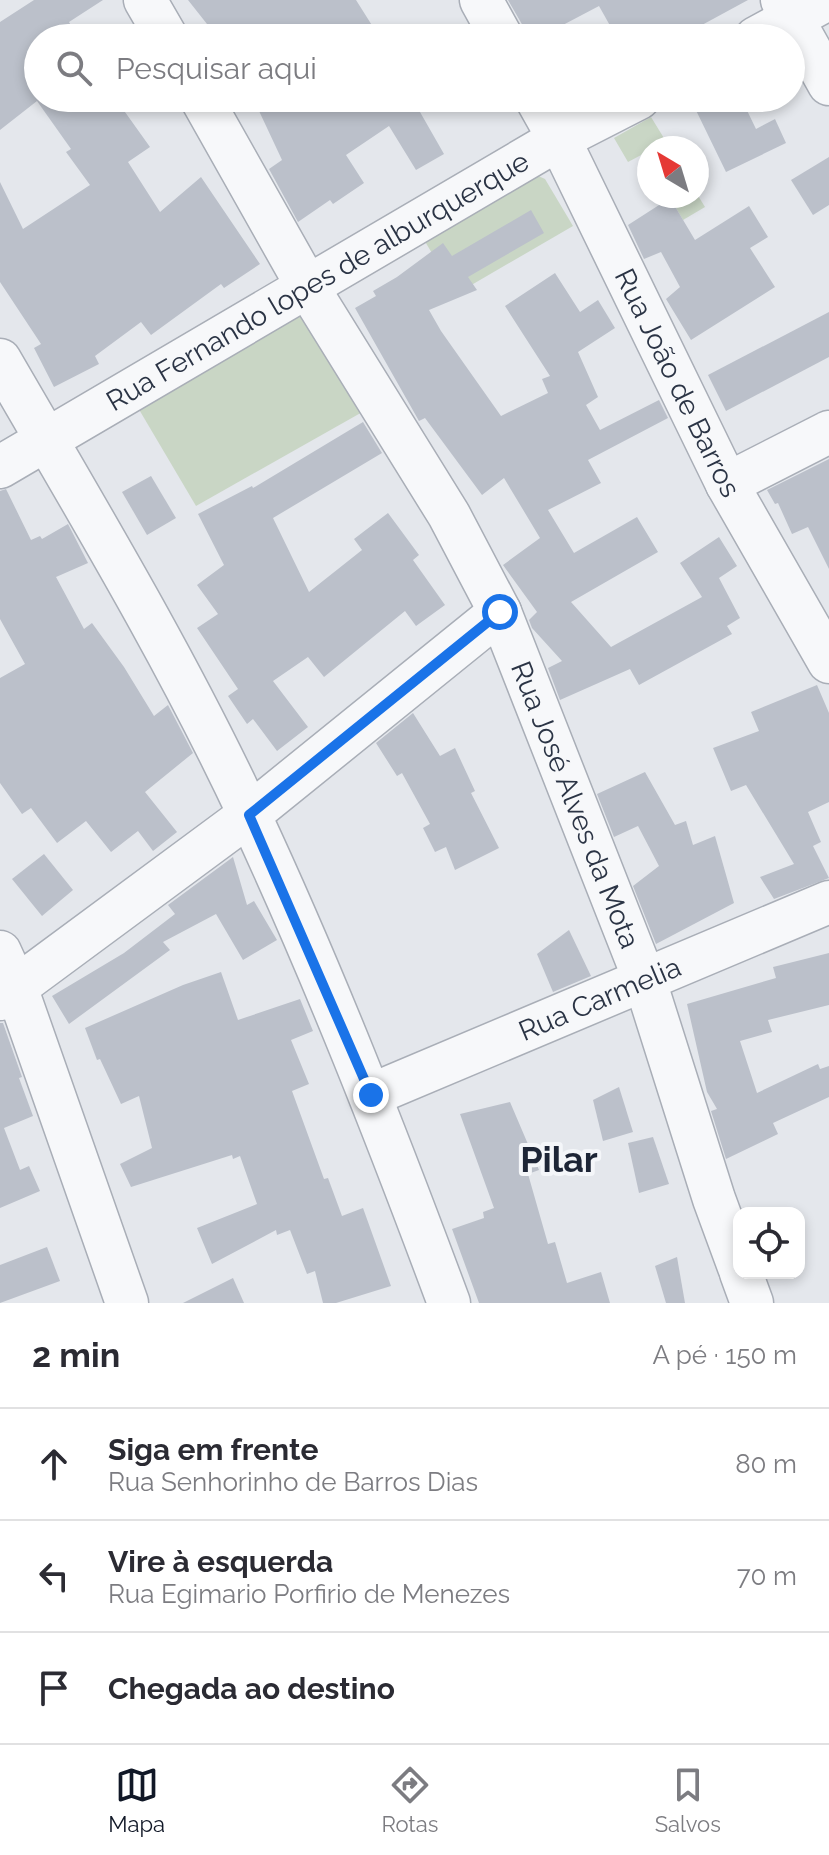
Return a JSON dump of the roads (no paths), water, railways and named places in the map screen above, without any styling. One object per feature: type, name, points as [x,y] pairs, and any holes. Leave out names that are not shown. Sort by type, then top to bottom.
[{"type":"street","points":[[145,0],[159,24]]},
{"type":"street","points":[[481,0],[494,24]]},
{"type":"street","points":[[775,24],[800,6],[829,84]]},
{"type":"street","name":"Rua José Alves da Mota","points":[[209,112],[307,286],[449,515],[500,612],[645,981],[733,1251]]},
{"type":"street","name":"Rua João de Barros","points":[[544,112],[727,484],[829,662]]},
{"type":"street","name":"Rua Fernando lopes de alburquerque","points":[[0,467],[559,139],[612,112]]},
{"type":"street","points":[[0,360],[182,684],[249,815],[371,1095],[449,1303]]},
{"type":"street","points":[[727,484],[829,432]]},
{"type":"street","points":[[127,1303],[5,979],[249,815],[500,612]]},
{"type":"street","name":"Rua Carmelia","points":[[371,1095],[829,902]]},
{"type":"street","name":"Rua José Alves da Mota","points":[[743,1279],[752,1303]]},
{"type":"district","name":"Pilar","points":[[559,1159]]}]
